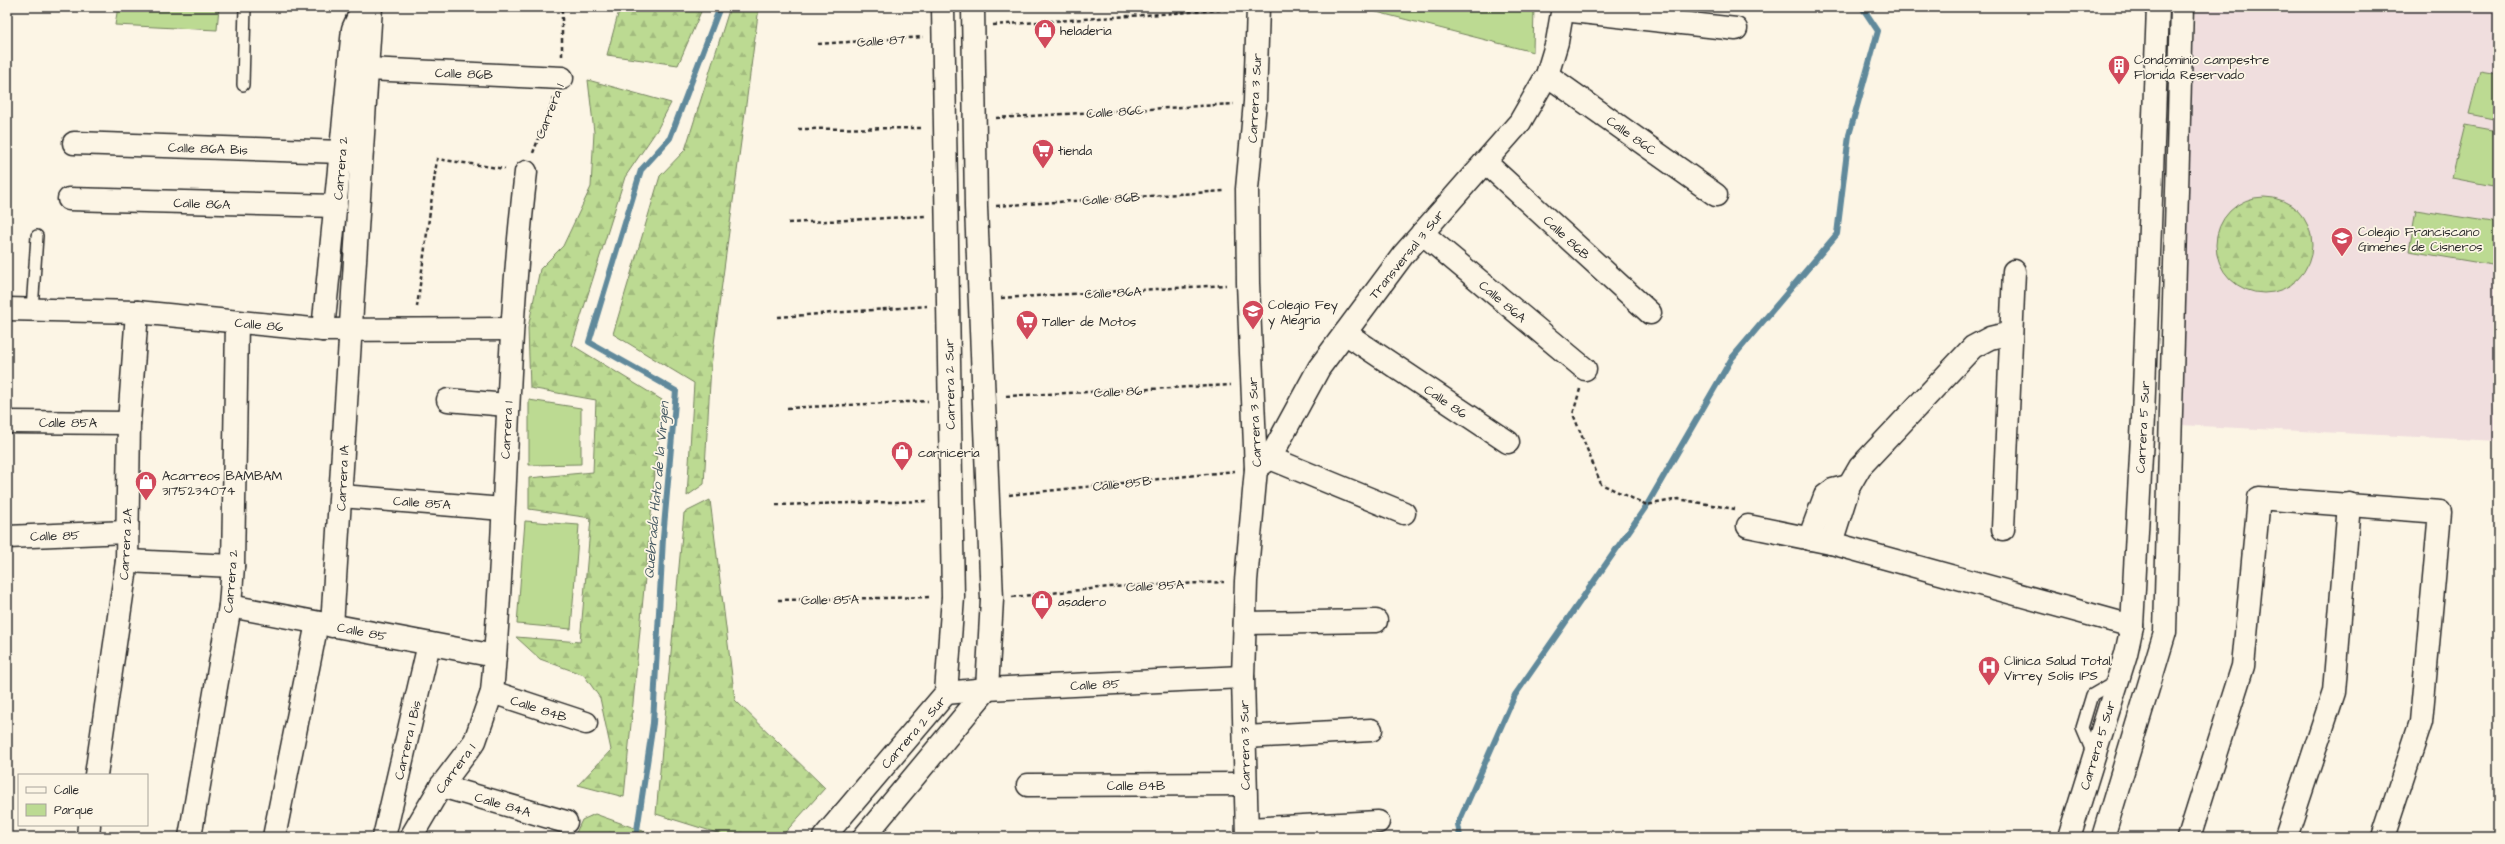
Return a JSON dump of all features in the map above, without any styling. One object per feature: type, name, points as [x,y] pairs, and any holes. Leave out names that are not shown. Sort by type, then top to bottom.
[{"type":"street","name":"Carrera 2","points":[[323,330],[342,152],[353,29],[363,7]]},
{"type":"street","name":"Carrera 2","points":[[349,331],[371,7]]},
{"type":"street","name":"Carrera 2 Sur","points":[[824,837],[946,693],[953,597],[950,500],[946,128],[943,7]]},
{"type":"street","name":"Carrera 3 Sur","points":[[1247,833],[1244,784],[1245,737],[1243,677],[1246,581],[1263,464],[1252,384],[1248,283],[1247,189],[1255,102],[1258,7]]},
{"type":"street","name":"Carrera 5 Sur","points":[[2069,837],[2117,681],[2132,626],[2143,418],[2158,7]]},
{"type":"street","points":[[2103,837],[2165,632],[2182,7]]},
{"type":"street","points":[[1563,8],[1736,29]]},
{"type":"street","name":"Transversal 3 Sur","points":[[1263,464],[1319,368],[1345,333],[1422,233],[1520,122],[1547,75],[1557,42],[1563,8]]},
{"type":"street","points":[[864,837],[987,689],[992,599],[979,299],[973,17]]},
{"type":"street","name":"Calle 86B","points":[[367,69],[562,78]]},
{"type":"street","name":"Calle 86C","points":[[1547,75],[1716,195]]},
{"type":"street","name":"Calle 86A Bis","points":[[74,143],[342,152]]},
{"type":"street","points":[[946,156],[976,154]]},
{"type":"street","name":"Calle 86B","points":[[1485,162],[1650,313]]},
{"type":"street","name":"Carrera 1","points":[[411,837],[441,786],[475,741],[492,692],[503,509],[511,329],[517,249],[526,172]]},
{"type":"street","name":"Calle 86A","points":[[69,199],[336,206]]},
{"type":"street","name":"Calle 86A","points":[[1422,233],[1585,368]]},
{"type":"street","points":[[2003,529],[2014,271]]},
{"type":"street","name":"Calle 86","points":[[7,309],[137,312],[323,330],[511,329]]},
{"type":"street","name":"Carrera 2A","points":[[96,774],[127,561],[126,532],[129,422],[137,312]]},
{"type":"street","name":"Carrera 2","points":[[190,837],[230,606],[233,566],[237,322]]},
{"type":"street","name":"Carrera 1A","points":[[274,837],[325,624],[341,496],[349,331]]},
{"type":"street","name":"Calle 86","points":[[1345,333],[1508,442]]},
{"type":"street","points":[[1831,543],[1849,486],[1860,467],[1973,347],[1990,338],[2011,333]]},
{"type":"street","points":[[448,400],[508,405]]},
{"type":"street","name":"Calle 85A","points":[[7,422],[129,422]]},
{"type":"street","points":[[1263,464],[1404,513]]},
{"type":"street","points":[[1809,539],[1825,496],[1833,490],[1849,486]]},
{"type":"street","name":"Calle 85A","points":[[341,496],[503,509]]},
{"type":"street","points":[[2189,837],[2244,666],[2259,498],[2440,512],[2421,722],[2383,837]]},
{"type":"street","points":[[2286,837],[2334,692],[2349,504]]},
{"type":"street","points":[[1743,518],[1809,539],[1831,543],[2132,626]]},
{"type":"street","name":"Calle 85","points":[[7,537],[126,532]]},
{"type":"street","points":[[127,561],[233,566]]},
{"type":"street","name":"Calle 85","points":[[230,606],[495,656]]},
{"type":"street","points":[[1245,623],[1376,621]]},
{"type":"street","name":"Carrera 1 Bis","points":[[384,837],[429,644]]},
{"type":"street","name":"Calle 85","points":[[946,693],[987,689],[1243,677]]},
{"type":"street","name":"Calle 84B","points":[[492,692],[586,723]]},
{"type":"street","points":[[1245,737],[1371,730]]},
{"type":"street","name":"Calle 84B","points":[[1028,785],[1244,784]]},
{"type":"street","name":"Calle 84A","points":[[441,786],[566,822]]},
{"type":"street","points":[[1247,833],[1378,822]]},
{"type":"street","points":[[88,837],[89,826]]},
{"type":"lane","points":[[243,85],[244,7]]},
{"type":"lane","points":[[32,310],[37,236]]},
{"type":"path","name":"Carrera 1","points":[[526,172],[562,78],[562,7]]},
{"type":"path","points":[[973,17],[1258,7]]},
{"type":"path","name":"Calle 87","points":[[818,44],[944,36]]},
{"type":"path","name":"Calle 86C","points":[[976,120],[1255,102]]},
{"type":"path","points":[[798,129],[946,128]]},
{"type":"path","points":[[414,330],[437,159],[526,172]]},
{"type":"path","name":"Calle 86B","points":[[976,207],[1247,189]]},
{"type":"path","points":[[788,223],[946,215]]},
{"type":"path","name":"Calle 86A","points":[[979,299],[1248,283]]},
{"type":"path","points":[[778,317],[947,304]]},
{"type":"path","points":[[1585,368],[1573,414],[1601,484],[1647,506],[1678,499],[1743,518]]},
{"type":"path","name":"Calle 86","points":[[983,397],[1252,384]]},
{"type":"path","points":[[787,408],[949,400]]},
{"type":"path","name":"Calle 85B","points":[[987,498],[1263,464]]},
{"type":"path","points":[[776,505],[950,500]]},
{"type":"path","name":"Calle 85A","points":[[992,599],[1110,587],[1246,581]]},
{"type":"path","name":"Calle 85A","points":[[778,600],[953,597]]},
{"type":"shaded area","name":"Colegio Franciscano Gimenes de Cisneros","points":[[2195,7],[2498,7],[2498,441],[2180,425]]},
{"type":"green space","points":[[118,7],[219,7],[217,30],[115,25]]},
{"type":"green space","points":[[620,7],[703,7],[678,65],[607,55]]},
{"type":"green space","points":[[730,7],[759,7],[711,366],[704,484],[687,496],[694,383],[613,334],[660,176],[685,150]]},
{"type":"green space","points":[[1357,7],[1534,7],[1533,52]]},
{"type":"green space","points":[[2480,71],[2498,74],[2498,120],[2469,114]]},
{"type":"green space","points":[[588,80],[671,103],[657,130],[625,177],[572,345],[662,400],[624,797],[578,785],[611,750],[600,698],[584,675],[540,659],[516,637],[580,642],[591,518],[529,509],[529,478],[593,472],[596,400],[530,388],[528,328],[540,269],[563,246],[591,187],[594,132]]},
{"type":"green space","points":[[2465,125],[2498,131],[2498,187],[2452,178]]},
{"type":"green space","points":[[2264,197],[2283,200],[2298,211],[2309,226],[2312,245],[2309,264],[2298,279],[2283,290],[2264,293],[2245,290],[2230,279],[2219,264],[2216,245],[2219,226],[2230,211],[2245,200]]},
{"type":"green space","points":[[2416,210],[2498,223],[2498,266],[2409,251]]},
{"type":"green space","points":[[529,400],[581,408],[581,464],[529,465]]},
{"type":"green space","points":[[710,500],[735,700],[825,788],[781,837],[730,837],[656,814],[684,513]]},
{"type":"green space","points":[[525,521],[579,525],[571,629],[517,624]]},
{"type":"green space","points":[[595,814],[660,837],[574,837],[582,820]]},
{"type":"waterway","name":"Quebrada Hato de la Virgen","points":[[636,837],[653,723],[663,538],[676,391],[589,342],[641,170],[670,138],[720,7]]},
{"type":"waterway","points":[[1460,837],[1458,824],[1515,695],[1647,505],[1732,358],[1837,234],[1849,135],[1878,31],[1862,7]]},
{"type":"place","name":"heladeria","points":[[1045,50]]},
{"type":"place","name":"Condominio campestre Florida Reservado","points":[[2119,86]]},
{"type":"place","name":"tienda","points":[[1043,170]]},
{"type":"place","name":"Colegio Franciscano Gimenes de Cisneros","points":[[2342,258]]},
{"type":"place","name":"Colegio Fey y Alegria","points":[[1253,330]]},
{"type":"place","name":"Taller de Motos","points":[[1027,340]]},
{"type":"place","name":"carniceria","points":[[902,472]]},
{"type":"place","name":"Acarreos BAMBAM 3175234074","points":[[146,502]]},
{"type":"place","name":"asadero","points":[[1042,620]]},
{"type":"place","name":"Clínica Salud Total, Virrey Solís IPS","points":[[1989,686]]}]
